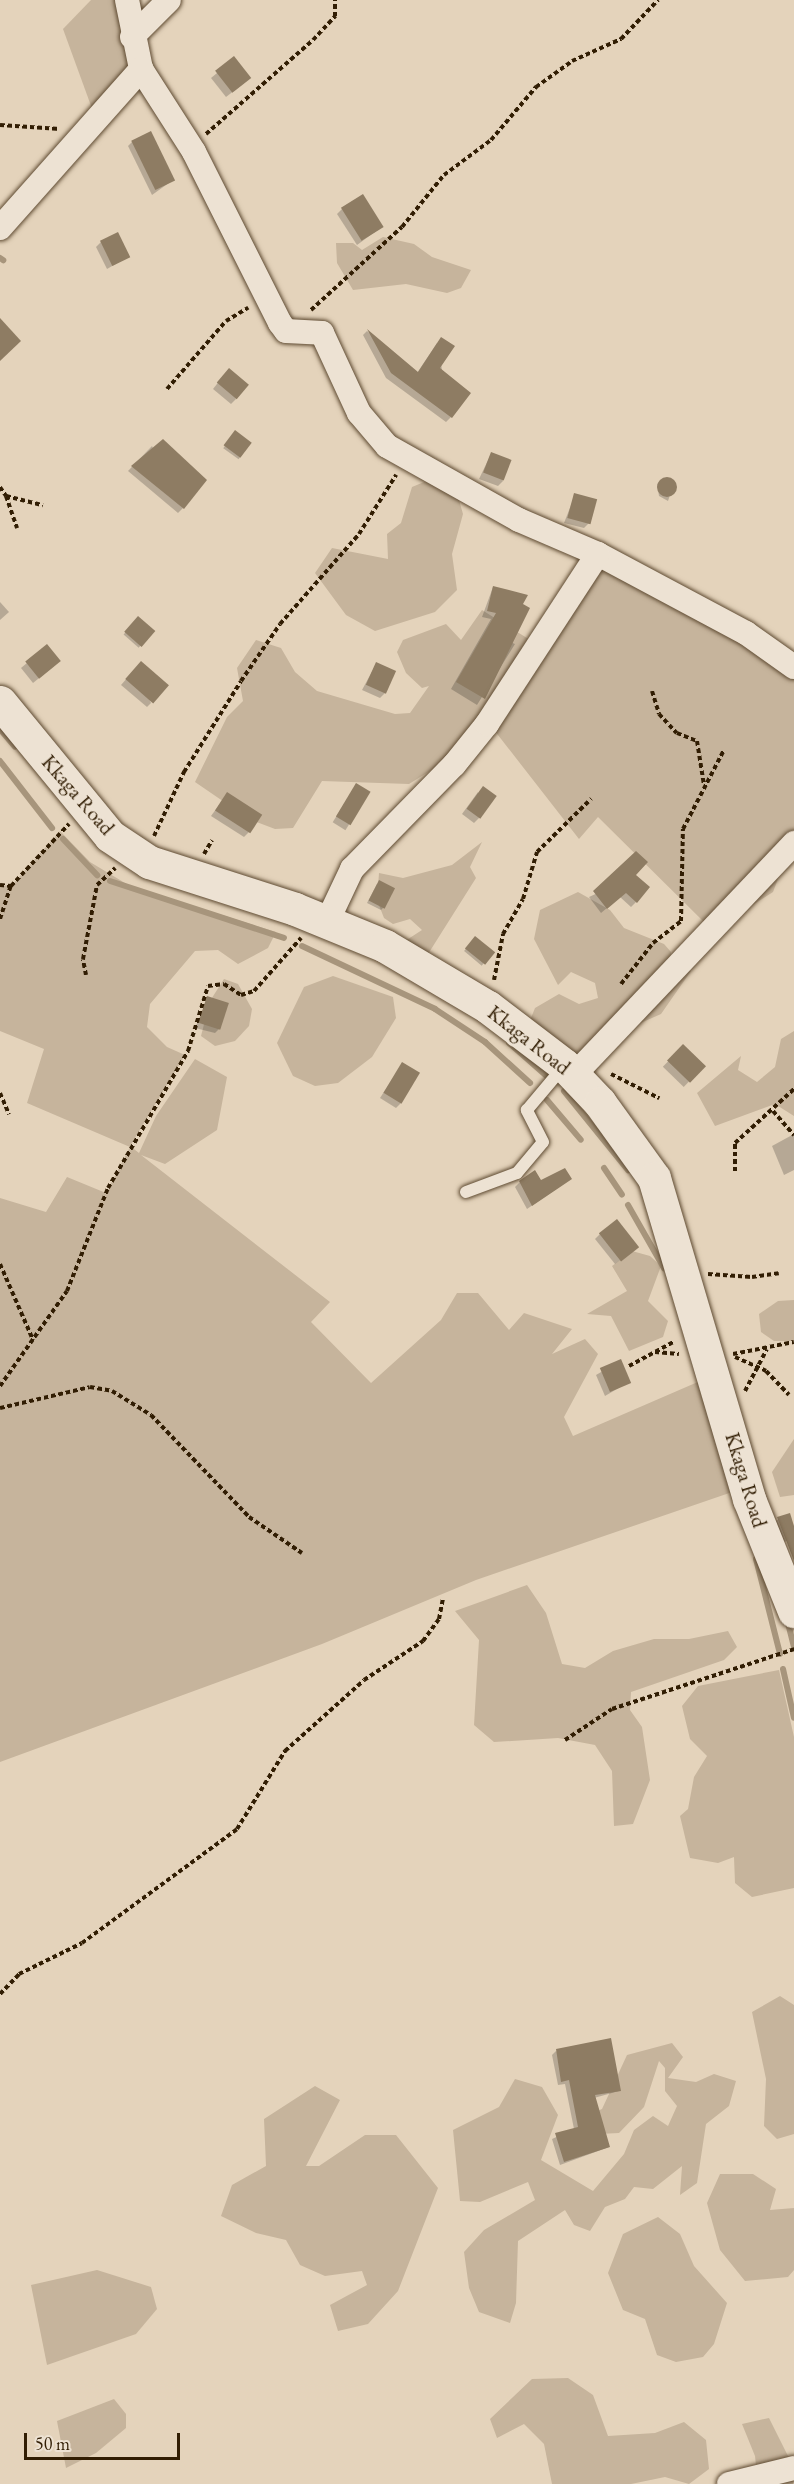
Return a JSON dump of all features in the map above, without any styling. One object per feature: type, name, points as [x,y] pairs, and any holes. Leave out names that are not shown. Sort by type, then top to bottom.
[{"type":"street","points":[[129,18],[147,0]]},
{"type":"street","points":[[129,18],[169,0]]},
{"type":"street","points":[[129,18],[141,69],[194,152],[286,331],[322,333],[359,413],[387,446],[405,454],[519,520],[598,554],[746,633],[794,667]]},
{"type":"street","points":[[0,228],[141,69]]},
{"type":"street","points":[[321,919],[352,869],[454,765],[487,724],[598,554]]},
{"type":"street","name":"Kkaga Road","points":[[0,702],[110,836],[138,854],[321,919],[385,946],[488,1007],[572,1068],[654,1178],[687,1288],[712,1348],[749,1499],[794,1611]]},
{"type":"street","points":[[572,1068],[794,843]]},
{"type":"street","points":[[729,2484],[794,2468]]},
{"type":"lane","points":[[466,1192],[517,1173],[543,1142],[527,1110],[572,1068]]},
{"type":"path","points":[[194,152],[237,101],[313,40],[335,16],[335,0]]},
{"type":"path","points":[[286,331],[402,227],[444,175],[491,140],[536,87],[572,61],[621,39],[658,0]]},
{"type":"path","points":[[0,125],[88,131]]},
{"type":"path","points":[[167,389],[226,321],[267,297]]},
{"type":"path","points":[[86,975],[83,959],[97,885],[138,854],[184,772],[280,624],[359,534],[405,454]]},
{"type":"path","points":[[0,487],[6,496],[17,528]]},
{"type":"path","points":[[6,496],[43,505]]},
{"type":"path","points":[[652,691],[659,714],[677,733],[697,741],[704,786]]},
{"type":"path","points":[[621,984],[653,943],[681,921],[680,847],[704,786],[724,750]]},
{"type":"path","points":[[488,1007],[503,934],[523,899],[537,852],[591,799]]},
{"type":"path","points":[[0,919],[11,886],[41,849],[88,809]]},
{"type":"path","points":[[0,885],[11,886]]},
{"type":"path","points":[[0,1386],[67,1291],[108,1188],[188,1051],[208,986],[224,984],[241,996],[254,991],[321,919]]},
{"type":"path","points":[[572,1068],[659,1098]]},
{"type":"path","points":[[735,1171],[735,1143],[773,1111],[794,1089]]},
{"type":"path","points":[[0,1093],[9,1114]]},
{"type":"path","points":[[773,1111],[794,1135]]},
{"type":"path","points":[[0,1264],[33,1340]]},
{"type":"path","points":[[687,1288],[712,1271],[737,1277],[779,1273]]},
{"type":"path","points":[[629,1366],[670,1342],[712,1348],[794,1342]]},
{"type":"path","points":[[712,1348],[766,1371],[789,1395]]},
{"type":"path","points":[[0,1408],[90,1387],[112,1391],[151,1415],[249,1517],[302,1553]]},
{"type":"path","points":[[0,1994],[19,1974],[82,1943],[237,1829],[285,1751],[364,1680],[423,1641],[439,1619],[443,1599]]},
{"type":"path","points":[[565,1740],[631,1701],[794,1649]]},
{"type":"shaded area","points":[[91,0],[122,0],[129,53],[127,75],[94,114],[63,29]]},
{"type":"shaded area","points":[[383,237],[414,244],[432,257],[471,270],[461,288],[447,293],[406,284],[353,290],[337,263],[336,243],[353,243],[362,250]]},
{"type":"shaded area","points":[[429,480],[459,500],[463,514],[452,554],[457,590],[435,612],[375,631],[346,615],[315,573],[332,548],[388,559],[387,534],[401,523],[412,487]]},
{"type":"shaded area","points":[[599,559],[794,672],[794,837],[773,892],[743,911],[705,923],[598,817],[579,839],[491,726]]},
{"type":"shaded area","points":[[482,610],[535,643],[499,696],[438,766],[409,784],[322,781],[293,828],[275,829],[249,819],[195,782],[227,717],[243,701],[237,668],[256,640],[281,648],[295,672],[317,691],[395,714],[410,713],[429,686],[422,688],[406,673],[397,652],[403,640],[446,624],[461,640]]},
{"type":"shaded area","points":[[60,831],[90,862],[130,886],[276,932],[268,948],[238,964],[218,950],[195,951],[150,1004],[147,1027],[167,1047],[185,1055],[130,1146],[139,1153],[156,1116],[195,1059],[227,1077],[217,1130],[165,1164],[141,1155],[330,1302],[311,1322],[371,1383],[441,1320],[457,1293],[478,1293],[509,1330],[524,1313],[572,1329],[552,1354],[585,1339],[598,1354],[564,1417],[573,1436],[707,1378],[741,1489],[476,1580],[322,1644],[0,1762],[0,1198],[46,1212],[67,1177],[106,1193],[130,1147],[27,1103],[44,1049],[0,1031],[0,885],[11,886]]},
{"type":"shaded area","points":[[482,842],[470,867],[476,878],[423,962],[405,941],[422,930],[410,919],[393,924],[384,918],[377,900],[379,873],[403,878],[452,865]]},
{"type":"shaded area","points":[[578,892],[610,910],[624,928],[664,944],[671,952],[672,973],[691,971],[661,1014],[636,1025],[610,1022],[580,1051],[561,1058],[527,1028],[535,1008],[559,994],[579,1004],[598,998],[595,983],[571,972],[558,985],[534,939],[540,910]]},
{"type":"shaded area","points":[[333,976],[393,997],[396,1018],[372,1057],[338,1083],[315,1086],[293,1076],[277,1043],[304,987]]},
{"type":"shaded area","points":[[224,979],[238,984],[252,1009],[249,1026],[235,1041],[215,1046],[201,1036],[210,1001]]},
{"type":"shaded area","points":[[794,1031],[794,1116],[775,1104],[715,1126],[697,1093],[741,1056],[738,1070],[757,1082],[775,1067],[781,1039]]},
{"type":"shaded area","points":[[632,1251],[650,1256],[661,1266],[648,1301],[668,1321],[663,1337],[629,1351],[611,1316],[587,1314],[627,1291],[612,1266]]},
{"type":"shaded area","points":[[794,1300],[794,1341],[774,1341],[761,1332],[759,1314],[778,1301]]},
{"type":"shaded area","points":[[794,1439],[794,1495],[780,1497],[772,1472]]},
{"type":"shaded area","points":[[527,1585],[546,1613],[562,1664],[585,1668],[613,1651],[654,1639],[689,1639],[728,1631],[737,1647],[724,1660],[631,1692],[630,1710],[642,1727],[650,1780],[633,1824],[614,1826],[612,1771],[595,1745],[558,1738],[494,1742],[474,1725],[479,1640],[455,1611]]},
{"type":"shaded area","points":[[779,1670],[794,1737],[794,1888],[752,1897],[735,1883],[734,1857],[718,1863],[690,1858],[680,1816],[688,1809],[694,1777],[707,1756],[690,1739],[682,1706],[698,1686]]},
{"type":"shaded area","points":[[780,1996],[794,2005],[794,2134],[777,2139],[764,2126],[766,2079],[752,2012]]},
{"type":"shaded area","points":[[672,2043],[683,2057],[668,2078],[696,2082],[714,2074],[736,2081],[729,2106],[706,2124],[697,2183],[680,2195],[682,2166],[653,2189],[634,2187],[625,2199],[605,2207],[590,2231],[574,2225],[565,2210],[518,2241],[516,2303],[510,2323],[479,2312],[469,2288],[464,2252],[484,2230],[535,2200],[528,2182],[480,2202],[460,2201],[453,2130],[499,2107],[515,2079],[542,2087],[558,2115],[541,2160],[593,2191],[624,2154],[634,2130],[653,2116],[668,2126],[677,2106],[665,2091],[665,2068],[659,2061],[644,2107],[619,2133],[599,2134],[593,2113],[602,2109],[627,2055]]},
{"type":"shaded area","points":[[315,2086],[340,2100],[306,2166],[319,2166],[365,2135],[396,2135],[438,2188],[398,2291],[368,2324],[338,2331],[330,2305],[367,2285],[362,2271],[325,2276],[300,2265],[286,2240],[256,2233],[221,2216],[232,2185],[266,2166],[264,2119]]},
{"type":"shaded area","points":[[720,2174],[753,2174],[776,2189],[770,2210],[794,2208],[794,2270],[788,2277],[745,2281],[720,2250],[707,2203]]},
{"type":"shaded area","points":[[658,2217],[680,2234],[694,2266],[727,2303],[714,2344],[703,2357],[676,2362],[657,2355],[645,2319],[623,2310],[608,2273],[623,2234]]},
{"type":"shaded area","points":[[97,2270],[151,2287],[157,2309],[136,2334],[47,2365],[31,2285]]},
{"type":"shaded area","points":[[568,2378],[593,2395],[608,2436],[655,2433],[684,2422],[706,2440],[709,2469],[689,2484],[665,2477],[631,2484],[552,2484],[544,2444],[524,2424],[497,2438],[490,2419],[532,2379]]},
{"type":"shaded area","points":[[114,2399],[126,2414],[126,2428],[96,2453],[66,2468],[57,2421]]},
{"type":"shaded area","points":[[769,2418],[794,2468],[793,2484],[758,2484],[755,2456],[742,2424]]},
{"type":"building","points":[[234,56],[251,78],[232,93],[215,71]]},
{"type":"building","points":[[151,131],[175,180],[155,190],[131,141]]},
{"type":"building","points":[[363,194],[384,227],[362,241],[341,208]]},
{"type":"building","points":[[118,232],[130,257],[112,266],[100,241]]},
{"type":"building","points":[[0,318],[21,341],[0,361]]},
{"type":"building","points":[[367,329],[418,372],[441,337],[455,346],[440,368],[471,393],[452,418],[391,373]]},
{"type":"building","points":[[229,368],[249,385],[237,399],[217,383]]},
{"type":"building","points":[[235,430],[252,443],[240,458],[224,445]]},
{"type":"building","points":[[163,439],[207,480],[184,509],[131,466]]},
{"type":"building","points":[[491,452],[512,460],[504,480],[483,473]]},
{"type":"building","points":[[667,477],[674,480],[677,487],[674,494],[667,497],[660,494],[657,487],[660,480]]},
{"type":"building","points":[[574,493],[597,499],[590,524],[567,518]]},
{"type":"building","points":[[493,586],[528,595],[523,604],[530,608],[485,699],[456,682],[496,613],[487,611]]},
{"type":"building","points":[[138,616],[155,631],[142,647],[124,632]]},
{"type":"building","points":[[47,644],[61,661],[39,679],[25,662]]},
{"type":"building","points":[[141,661],[169,685],[153,703],[125,679]]},
{"type":"building","points":[[376,662],[396,671],[386,694],[366,685]]},
{"type":"building","points":[[356,783],[371,792],[350,825],[336,816]]},
{"type":"building","points":[[483,786],[497,796],[480,819],[467,809]]},
{"type":"building","points":[[227,792],[262,815],[250,833],[215,810]]},
{"type":"building","points":[[636,851],[648,862],[636,875],[650,887],[637,903],[626,893],[607,909],[593,891]]},
{"type":"building","points":[[379,880],[395,888],[385,909],[369,900]]},
{"type":"building","points":[[475,936],[495,952],[485,965],[465,948]]},
{"type":"building","points":[[207,996],[229,1003],[220,1030],[198,1023]]},
{"type":"building","points":[[683,1044],[706,1066],[690,1083],[667,1061]]},
{"type":"building","points":[[402,1062],[420,1073],[401,1104],[383,1093]]},
{"type":"building","points":[[565,1168],[572,1179],[532,1206],[519,1181],[535,1170],[541,1180]]},
{"type":"building","points":[[617,1219],[639,1247],[621,1262],[599,1233]]},
{"type":"building","points":[[621,1359],[631,1383],[610,1392],[600,1368]]},
{"type":"building","points":[[790,1513],[794,1526],[794,1561],[777,1517]]},
{"type":"building","points":[[611,2038],[621,2091],[595,2095],[610,2147],[564,2162],[555,2133],[578,2127],[569,2080],[561,2082],[556,2049]]},
{"type":"waterway","points":[[0,729],[15,747]]},
{"type":"waterway","points":[[0,761],[52,828]]},
{"type":"waterway","points":[[63,839],[97,875]]},
{"type":"waterway","points":[[110,881],[284,938]]},
{"type":"waterway","points":[[302,946],[435,1009],[485,1042],[530,1083]]},
{"type":"waterway","points":[[509,1043],[549,1078]]},
{"type":"waterway","points":[[564,1091],[628,1170]]},
{"type":"waterway","points":[[547,1100],[581,1140]]},
{"type":"waterway","points":[[604,1168],[622,1195]]},
{"type":"waterway","points":[[628,1205],[664,1268]]},
{"type":"waterway","points":[[756,1559],[780,1654]]},
{"type":"waterway","points":[[787,1619],[794,1648]]},
{"type":"waterway","points":[[783,1669],[794,1718]]}]
